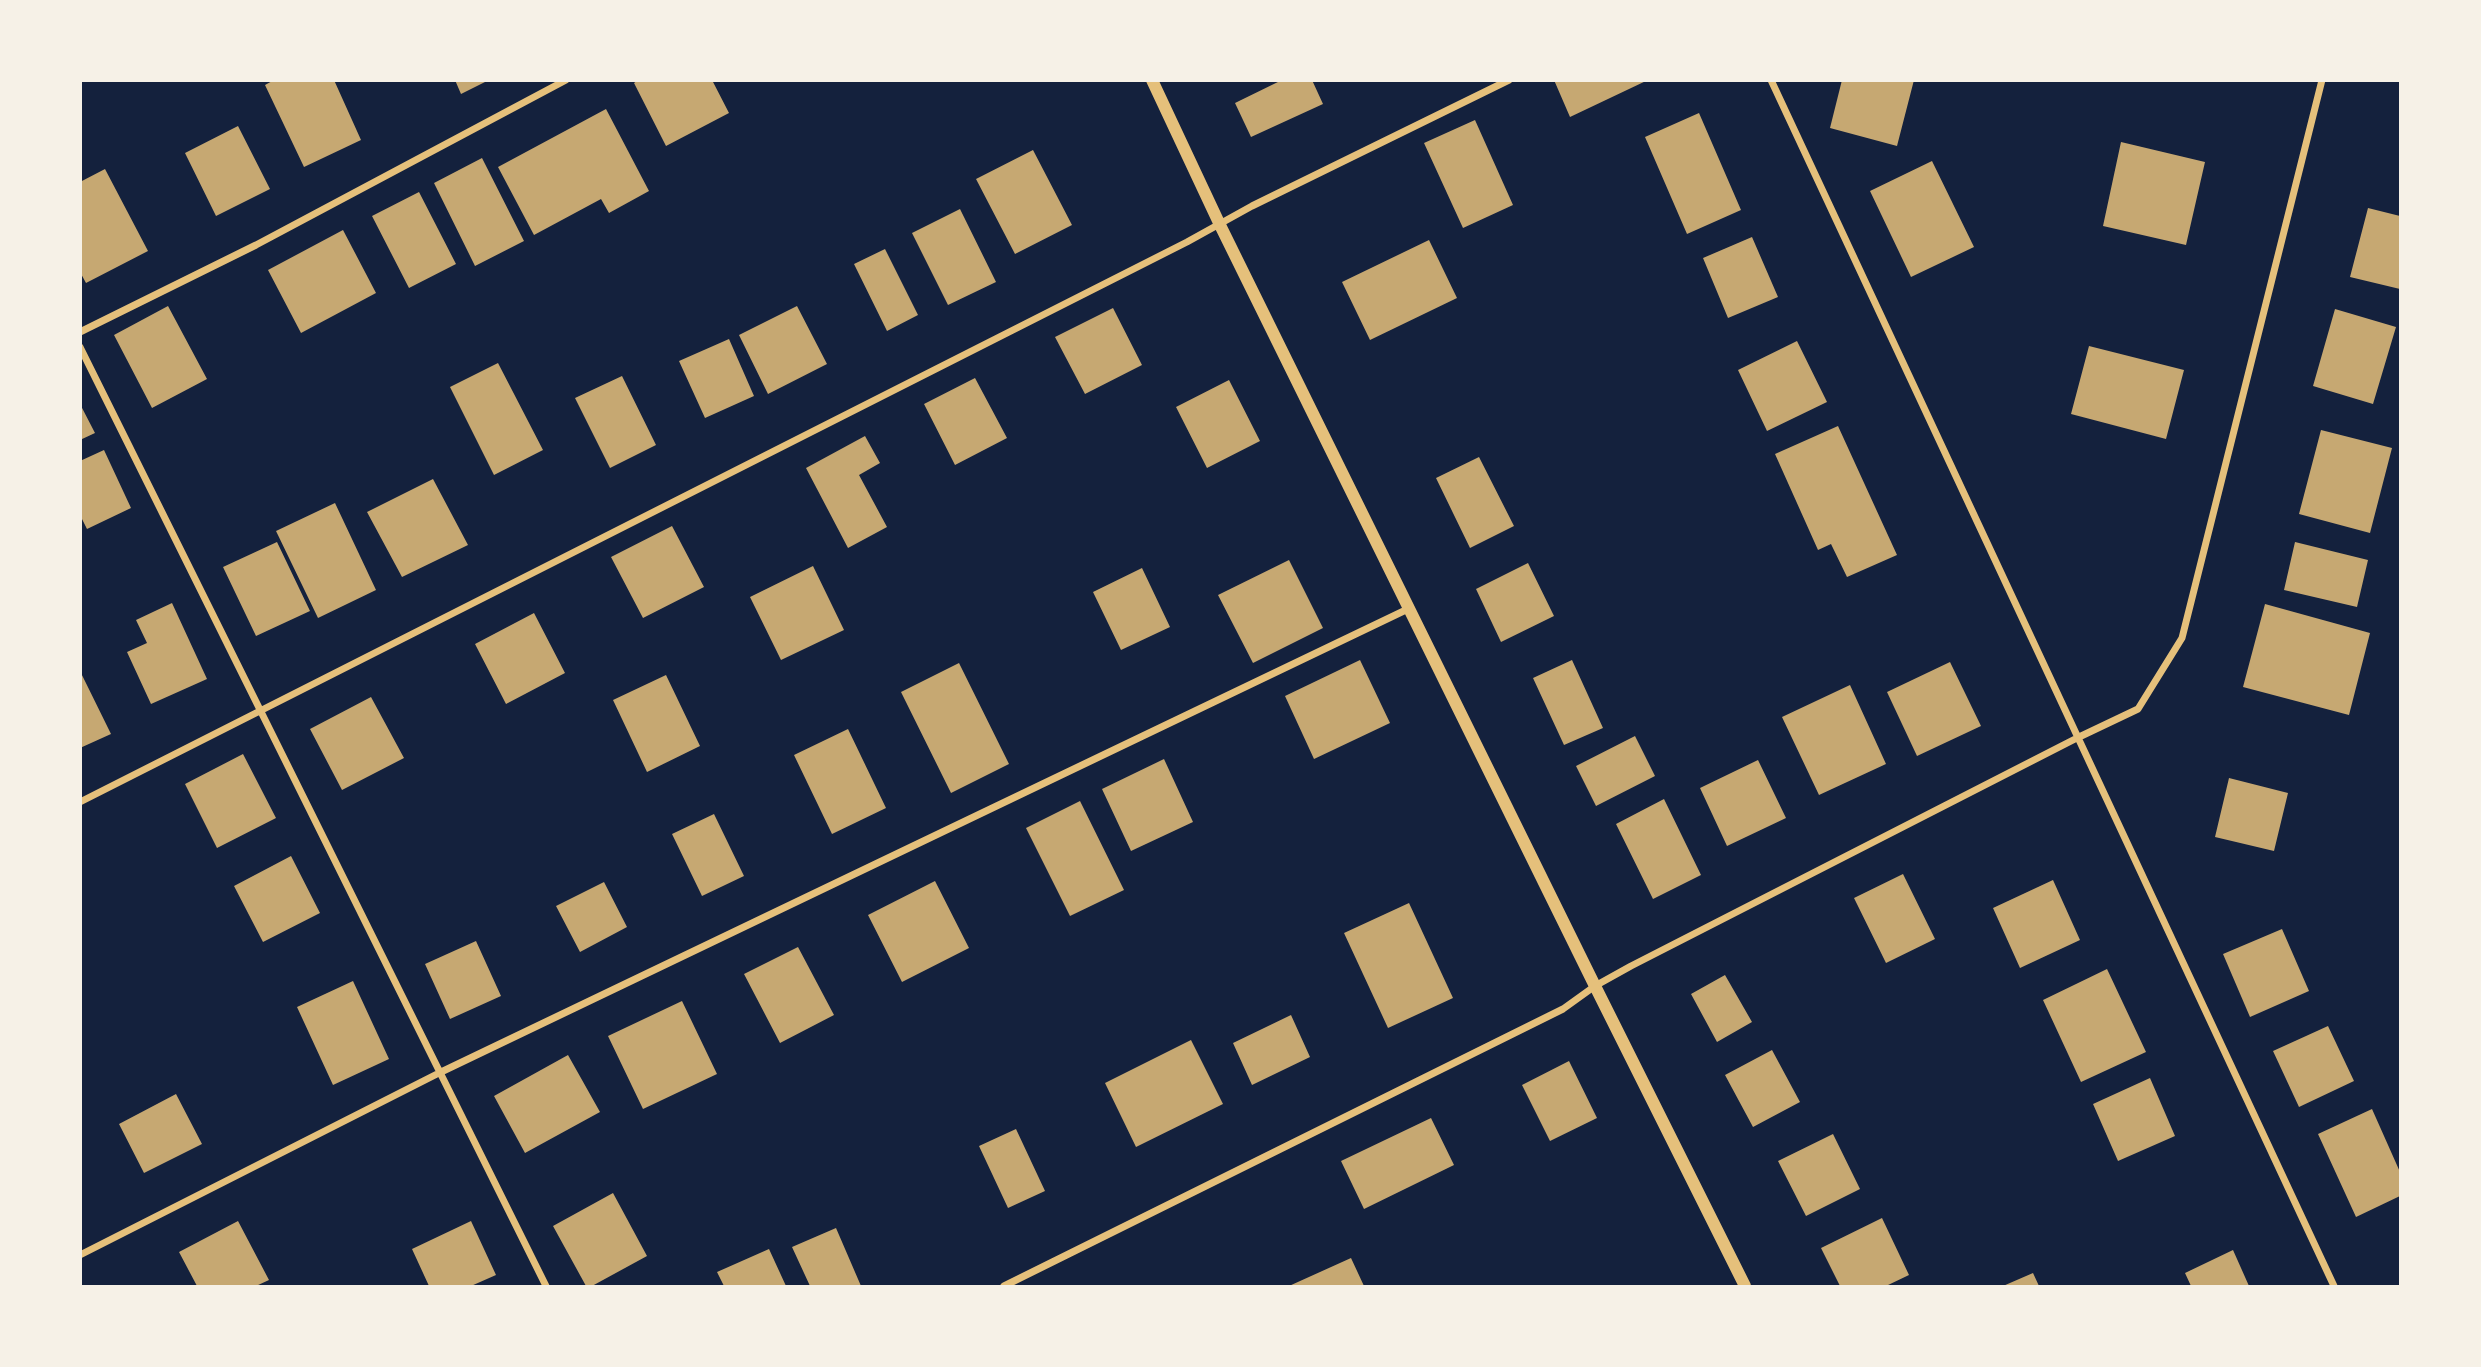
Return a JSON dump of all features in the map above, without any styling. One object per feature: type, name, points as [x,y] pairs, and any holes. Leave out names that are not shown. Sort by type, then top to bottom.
[{"type":"street","points":[[80,332],[256,245],[566,80]]},
{"type":"street","points":[[1152,80],[1220,225],[1745,1286]]},
{"type":"street","points":[[80,802],[1220,225],[1252,206],[1509,80]]},
{"type":"street","points":[[1772,80],[2334,1286]]},
{"type":"street","points":[[1004,1286],[1563,1009],[1595,986],[2138,709],[2182,638],[2322,80]]},
{"type":"street","points":[[80,347],[546,1286]]},
{"type":"street","points":[[80,1255],[439,1073],[1410,607]]},
{"type":"building","points":[[274,80],[334,80],[361,140],[304,167],[265,85]]},
{"type":"building","points":[[455,80],[489,80],[461,94]]},
{"type":"building","points":[[638,80],[712,80],[729,113],[666,146],[634,83]]},
{"type":"building","points":[[1282,80],[1312,80],[1323,104],[1251,137],[1235,103]]},
{"type":"building","points":[[1554,80],[1648,80],[1570,117]]},
{"type":"building","points":[[1842,80],[1914,80],[1897,146],[1830,128]]},
{"type":"building","points":[[606,109],[649,191],[609,213],[601,199],[534,235],[498,167]]},
{"type":"building","points":[[1699,113],[1741,210],[1687,234],[1645,137]]},
{"type":"building","points":[[1475,120],[1513,205],[1463,228],[1424,143]]},
{"type":"building","points":[[238,126],[270,189],[216,216],[185,153]]},
{"type":"building","points":[[2121,142],[2205,162],[2186,245],[2103,226]]},
{"type":"building","points":[[1033,150],[1072,225],[1015,254],[976,179]]},
{"type":"building","points":[[482,158],[524,241],[475,266],[434,183]]},
{"type":"building","points":[[1932,161],[1974,247],[1911,277],[1870,191]]},
{"type":"building","points":[[105,169],[148,251],[86,283],[80,272],[80,182]]},
{"type":"building","points":[[419,192],[456,264],[409,288],[372,216]]},
{"type":"building","points":[[2368,208],[2400,216],[2400,289],[2350,277]]},
{"type":"building","points":[[960,209],[996,282],[948,305],[912,233]]},
{"type":"building","points":[[343,230],[376,293],[301,333],[268,270]]},
{"type":"building","points":[[1752,237],[1778,297],[1728,318],[1703,258]]},
{"type":"building","points":[[1429,240],[1457,298],[1370,340],[1342,282]]},
{"type":"building","points":[[885,249],[918,315],[887,331],[854,264]]},
{"type":"building","points":[[168,306],[207,379],[152,408],[114,335]]},
{"type":"building","points":[[797,306],[827,364],[768,394],[739,335]]},
{"type":"building","points":[[1113,308],[1142,365],[1085,394],[1055,337]]},
{"type":"building","points":[[2335,309],[2396,327],[2373,404],[2313,386]]},
{"type":"building","points":[[729,339],[754,396],[705,418],[679,361]]},
{"type":"building","points":[[1797,341],[1827,402],[1767,431],[1738,370]]},
{"type":"building","points":[[2089,346],[2184,370],[2166,439],[2071,414]]},
{"type":"building","points":[[498,363],[543,450],[494,475],[450,387]]},
{"type":"building","points":[[622,376],[656,445],[610,468],[575,398]]},
{"type":"building","points":[[975,378],[1007,438],[955,465],[924,404]]},
{"type":"building","points":[[1229,380],[1260,441],[1207,468],[1176,407]]},
{"type":"building","points":[[80,404],[95,433],[80,440]]},
{"type":"building","points":[[1838,426],[1897,555],[1847,577],[1831,544],[1818,550],[1775,454]]},
{"type":"building","points":[[2321,430],[2392,448],[2370,533],[2299,514]]},
{"type":"building","points":[[865,436],[880,463],[859,475],[887,527],[848,548],[806,468]]},
{"type":"building","points":[[104,450],[131,508],[87,529],[80,515],[80,461]]},
{"type":"building","points":[[1479,457],[1514,526],[1470,548],[1436,478]]},
{"type":"building","points":[[433,479],[468,545],[402,577],[367,512]]},
{"type":"building","points":[[335,503],[376,590],[318,618],[276,531]]},
{"type":"building","points":[[672,526],[704,587],[643,618],[611,557]]},
{"type":"building","points":[[277,542],[310,611],[256,636],[223,567]]},
{"type":"building","points":[[2295,542],[2368,560],[2357,607],[2284,590]]},
{"type":"building","points":[[1289,560],[1323,628],[1253,663],[1218,595]]},
{"type":"building","points":[[1528,563],[1554,616],[1501,642],[1476,589]]},
{"type":"building","points":[[813,566],[844,630],[781,660],[750,597]]},
{"type":"building","points":[[1142,568],[1170,627],[1121,650],[1093,592]]},
{"type":"building","points":[[172,603],[207,679],[151,704],[127,652],[147,643],[136,620]]},
{"type":"building","points":[[2265,604],[2370,633],[2349,715],[2243,687]]},
{"type":"building","points":[[534,613],[565,673],[506,704],[475,644]]},
{"type":"building","points":[[1360,660],[1390,723],[1314,759],[1285,696]]},
{"type":"building","points":[[1572,660],[1603,728],[1564,745],[1533,678]]},
{"type":"building","points":[[1950,662],[1981,726],[1917,756],[1887,692]]},
{"type":"building","points":[[959,663],[1009,764],[951,793],[901,692]]},
{"type":"building","points":[[80,671],[111,734],[80,748]]},
{"type":"building","points":[[666,675],[700,746],[647,772],[613,700]]},
{"type":"building","points":[[1850,685],[1886,764],[1819,795],[1782,717]]},
{"type":"building","points":[[371,697],[404,758],[342,790],[310,729]]},
{"type":"building","points":[[848,729],[886,808],[832,834],[794,755]]},
{"type":"building","points":[[1635,736],[1655,776],[1596,806],[1576,766]]},
{"type":"building","points":[[243,754],[276,818],[217,848],[185,784]]},
{"type":"building","points":[[1164,759],[1193,822],[1131,851],[1102,789]]},
{"type":"building","points":[[1758,760],[1786,818],[1727,846],[1700,788]]},
{"type":"building","points":[[2229,778],[2288,793],[2274,851],[2215,837]]},
{"type":"building","points":[[1664,799],[1701,875],[1653,899],[1616,824]]},
{"type":"building","points":[[1080,801],[1124,890],[1070,916],[1026,828]]},
{"type":"building","points":[[714,814],[744,876],[702,896],[672,834]]},
{"type":"building","points":[[291,856],[320,913],[263,942],[234,886]]},
{"type":"building","points":[[1903,874],[1935,939],[1886,963],[1854,898]]},
{"type":"building","points":[[2053,880],[2080,940],[2020,968],[1993,908]]},
{"type":"building","points":[[935,881],[969,948],[902,982],[868,915]]},
{"type":"building","points":[[604,882],[627,927],[580,952],[556,906]]},
{"type":"building","points":[[1409,903],[1453,998],[1388,1028],[1344,933]]},
{"type":"building","points":[[2282,929],[2309,991],[2250,1017],[2223,954]]},
{"type":"building","points":[[476,941],[501,996],[450,1019],[425,964]]},
{"type":"building","points":[[798,947],[834,1015],[780,1043],[744,974]]},
{"type":"building","points":[[2107,969],[2146,1052],[2081,1082],[2043,1000]]},
{"type":"building","points":[[1725,975],[1752,1022],[1717,1042],[1691,994]]},
{"type":"building","points":[[353,981],[389,1059],[333,1085],[297,1007]]},
{"type":"building","points":[[682,1001],[717,1074],[643,1109],[608,1036]]},
{"type":"building","points":[[1291,1015],[1310,1057],[1252,1085],[1233,1043]]},
{"type":"building","points":[[2328,1026],[2354,1081],[2299,1107],[2273,1051]]},
{"type":"building","points":[[1191,1040],[1223,1104],[1136,1147],[1105,1083]]},
{"type":"building","points":[[1772,1050],[1800,1102],[1753,1127],[1725,1075]]},
{"type":"building","points":[[568,1055],[600,1112],[525,1153],[494,1096]]},
{"type":"building","points":[[1569,1061],[1597,1118],[1550,1141],[1522,1085]]},
{"type":"building","points":[[2150,1078],[2175,1136],[2118,1161],[2093,1104]]},
{"type":"building","points":[[176,1094],[202,1144],[144,1173],[119,1124]]},
{"type":"building","points":[[2372,1109],[2400,1172],[2400,1196],[2356,1217],[2318,1134]]},
{"type":"building","points":[[1431,1118],[1454,1165],[1364,1209],[1341,1161]]},
{"type":"building","points":[[1016,1129],[1045,1191],[1008,1208],[979,1146]]},
{"type":"building","points":[[1833,1134],[1860,1189],[1806,1216],[1778,1161]]},
{"type":"building","points":[[613,1193],[647,1256],[592,1286],[586,1286],[553,1226]]},
{"type":"building","points":[[1882,1218],[1909,1275],[1886,1286],[1840,1286],[1821,1248]]},
{"type":"building","points":[[238,1221],[269,1280],[256,1286],[197,1286],[179,1252]]},
{"type":"building","points":[[471,1221],[496,1275],[471,1286],[429,1286],[412,1249]]},
{"type":"building","points":[[836,1228],[861,1286],[810,1286],[792,1247]]},
{"type":"building","points":[[769,1249],[786,1286],[724,1286],[717,1272]]},
{"type":"building","points":[[2233,1250],[2249,1286],[2191,1286],[2185,1273]]},
{"type":"building","points":[[1351,1258],[1364,1286],[1289,1286]]},
{"type":"building","points":[[2033,1273],[2039,1286],[2003,1286]]}]
